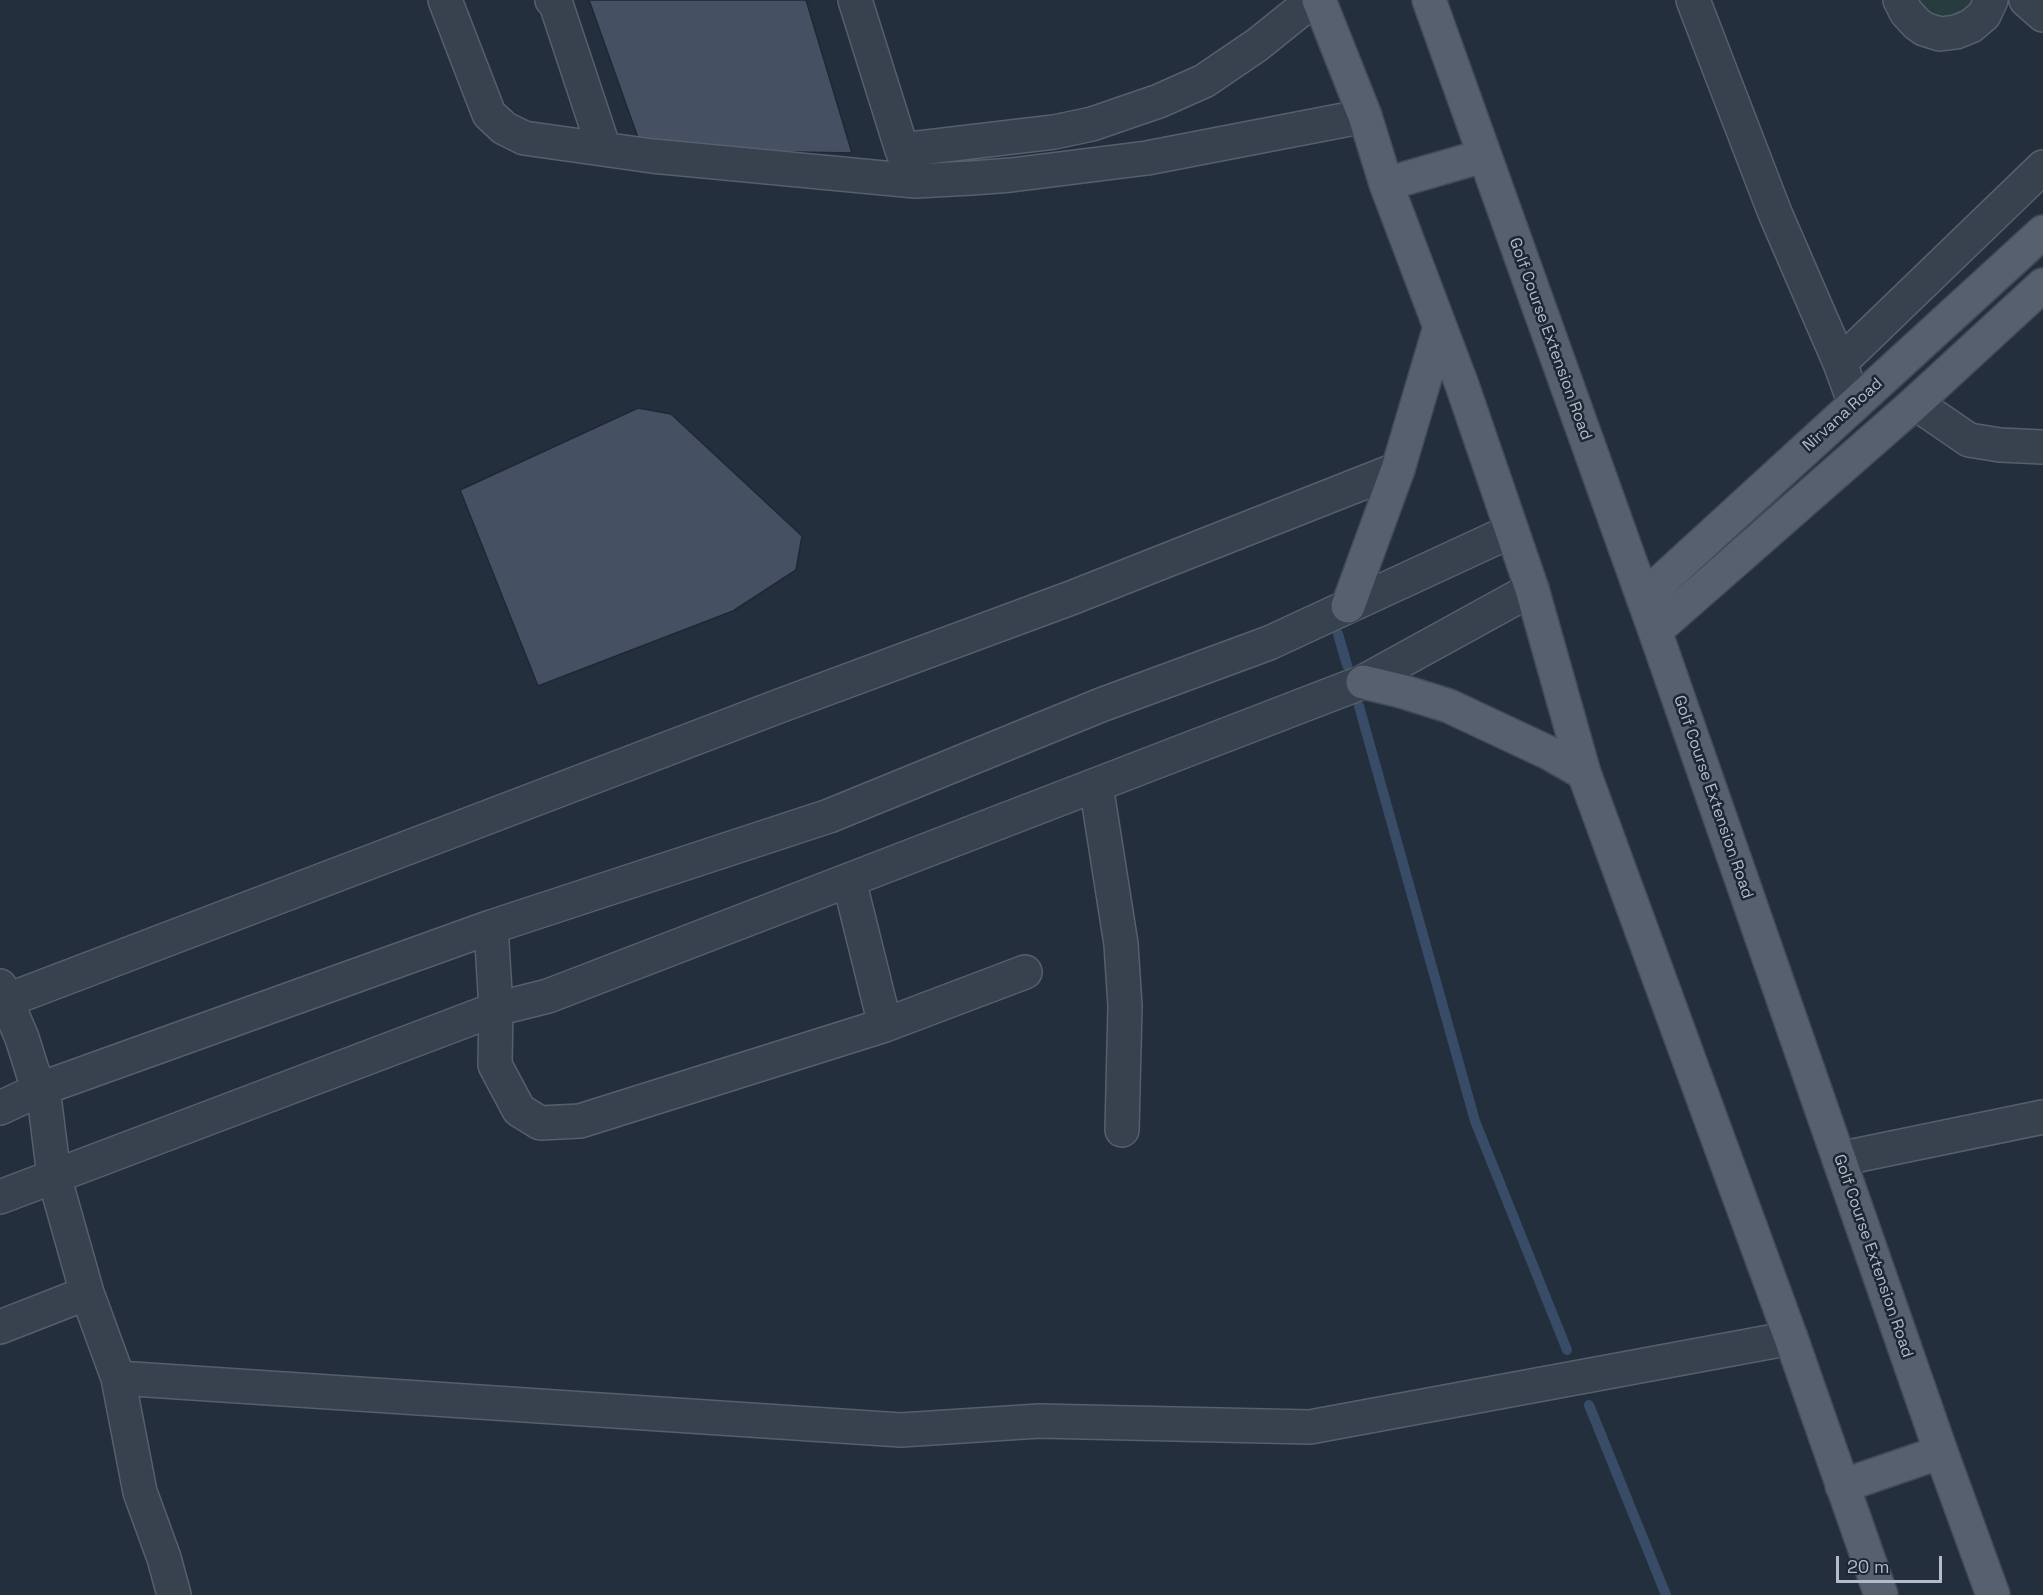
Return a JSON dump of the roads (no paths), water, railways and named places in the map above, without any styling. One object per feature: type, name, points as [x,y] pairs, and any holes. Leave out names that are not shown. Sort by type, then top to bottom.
[{"type":"main road","points":[[1319,0],[1365,116],[1386,184],[1440,327],[1532,589],[1584,773],[1791,1338],[1881,1595]]},
{"type":"main road","name":"Golf Course Extension Road","points":[[1429,0],[1655,631],[1993,1595]]},
{"type":"main road","points":[[1386,184],[1483,156]]},
{"type":"main road","name":"Nirvana Road","points":[[1643,598],[2043,232]]},
{"type":"main road","points":[[1655,631],[1915,403],[2043,285]]},
{"type":"main road","points":[[1348,606],[1398,469],[1440,327]]},
{"type":"main road","points":[[1363,682],[1449,706],[1549,753],[1584,773]]},
{"type":"main road","points":[[1842,1486],[1941,1452]]},
{"type":"street","points":[[445,0],[489,114],[504,128],[524,138],[652,156],[915,181],[1011,176],[1147,158],[1365,116]]},
{"type":"street","points":[[552,0],[604,149]]},
{"type":"street","points":[[855,0],[902,150],[915,181]]},
{"type":"street","points":[[902,150],[1054,132],[1092,124],[1159,101],[1204,81],[1257,45],[1313,0]]},
{"type":"street","points":[[1693,0],[1775,213],[1840,363],[1855,404]]},
{"type":"street","points":[[1900,0],[1906,12],[1917,24],[1932,32],[1948,34],[1971,26],[1984,15],[1991,0]]},
{"type":"street","points":[[2026,0],[2043,15]]},
{"type":"street","points":[[1840,363],[2043,167]]},
{"type":"street","points":[[1915,403],[1969,440],[2000,445],[2043,447]]},
{"type":"street","points":[[174,1595],[164,1558],[140,1492],[118,1378],[87,1293],[54,1176],[43,1088],[33,1073],[22,1038],[2,997],[1071,598],[1398,469]]},
{"type":"street","points":[[0,1107],[43,1088],[491,927],[829,816],[1101,705],[1269,643],[1511,531]]},
{"type":"street","points":[[0,1197],[496,1009],[548,996],[1363,682],[1532,589]]},
{"type":"street","points":[[1096,784],[1121,944],[1125,1006],[1122,1131]]},
{"type":"street","points":[[849,880],[885,1025]]},
{"type":"street","points":[[491,927],[496,1009],[495,1065],[519,1110],[540,1123],[580,1121],[885,1025],[1025,972]]},
{"type":"street","points":[[1839,1159],[2043,1118]]},
{"type":"street","points":[[0,1327],[87,1293]]},
{"type":"street","points":[[118,1378],[901,1430],[1040,1421],[1310,1427],[1791,1338]]},
{"type":"waterway","points":[[1338,634],[1347,665]]},
{"type":"waterway","points":[[1359,706],[1475,1121],[1567,1350]]},
{"type":"waterway","points":[[1589,1405],[1666,1595]]}]
